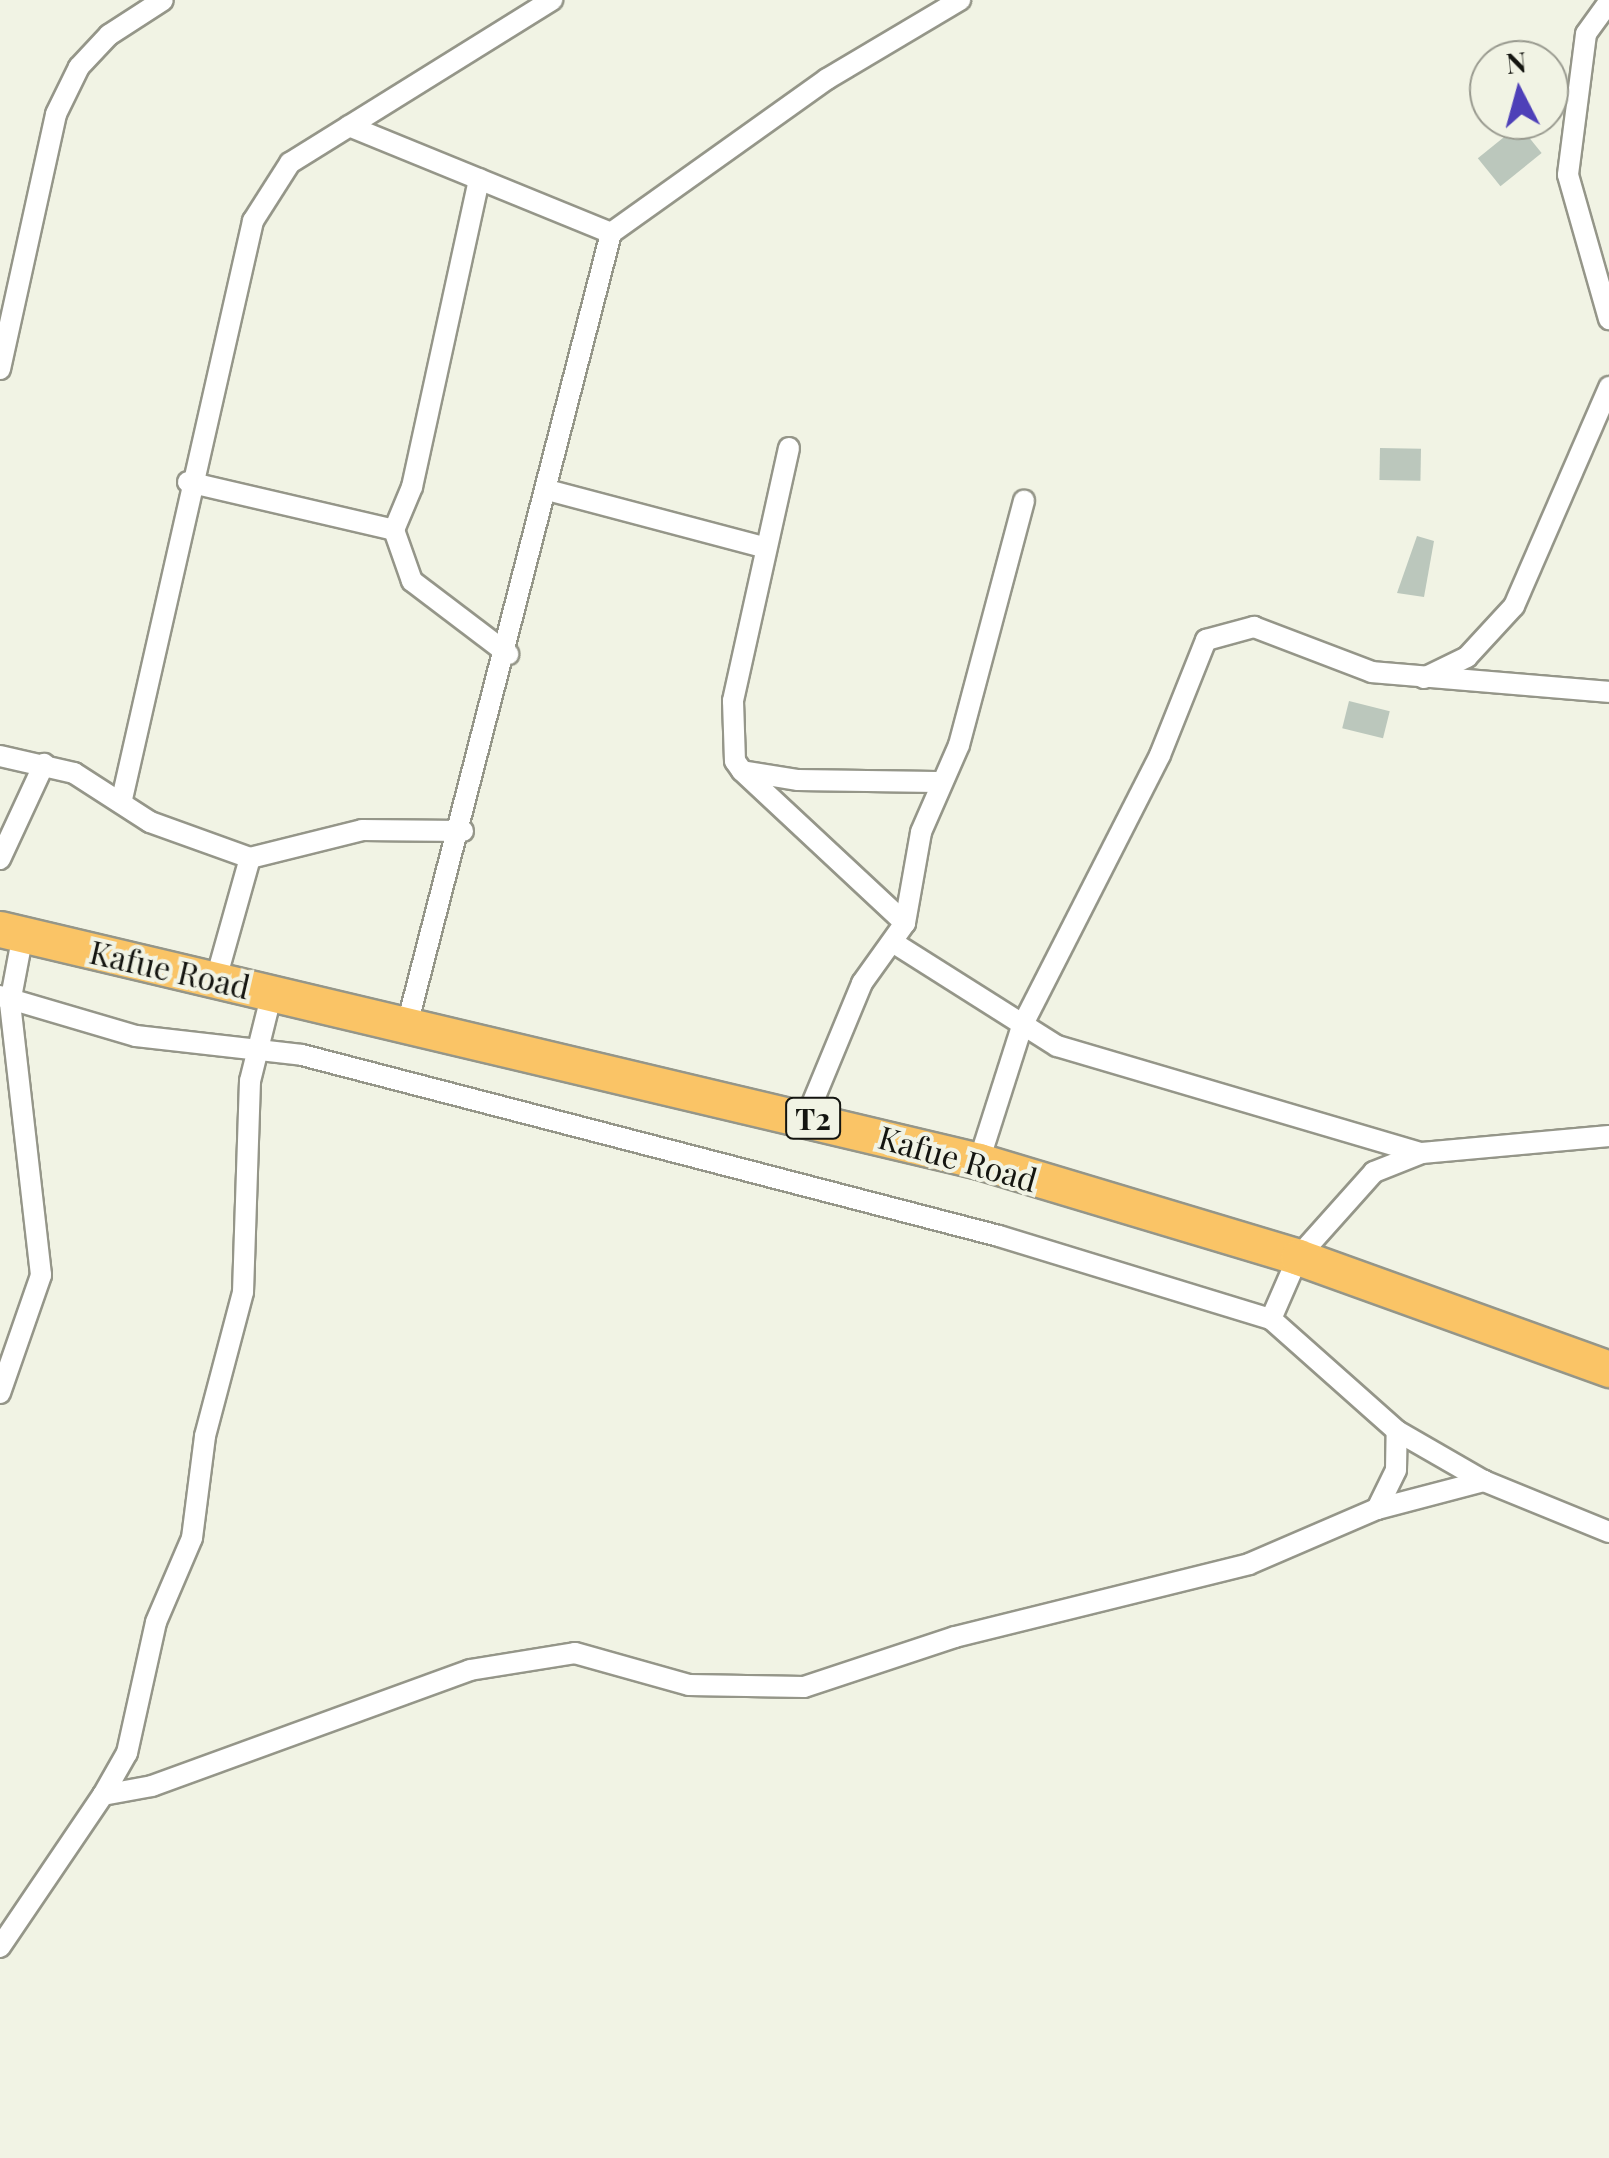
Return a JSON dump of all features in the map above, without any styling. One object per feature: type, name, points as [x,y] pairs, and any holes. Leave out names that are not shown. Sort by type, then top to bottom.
[{"type":"highway","name":"Kafue Road","points":[[11,931],[408,1021],[979,1161],[1298,1258],[1609,1369]]},
{"type":"street","points":[[0,370],[56,114],[99,46],[164,0]]},
{"type":"street","points":[[122,798],[188,482],[254,220],[290,164],[552,0]]},
{"type":"street","points":[[408,1021],[463,830],[551,491],[611,233],[827,79],[960,0]]},
{"type":"street","points":[[1609,2],[1586,34],[1568,175],[1609,319]]},
{"type":"street","points":[[349,126],[611,233]]},
{"type":"street","points":[[479,179],[412,487],[394,530],[412,581],[508,654]]},
{"type":"street","points":[[1422,679],[1467,657],[1514,606],[1609,387]]},
{"type":"street","points":[[788,448],[730,726],[742,771],[905,923]]},
{"type":"street","points":[[188,482],[394,530]]},
{"type":"street","points":[[551,491],[766,548]]},
{"type":"street","points":[[807,1116],[862,984],[894,944],[905,923],[936,782],[958,745],[1024,500]]},
{"type":"street","points":[[979,1161],[1022,1026],[1160,755],[1206,640],[1254,627],[1342,665],[1422,679],[1609,692]]},
{"type":"street","points":[[0,756],[44,764],[122,798],[150,822],[250,858],[362,830],[463,830]]},
{"type":"street","points":[[0,859],[44,764]]},
{"type":"street","points":[[742,771],[936,782]]},
{"type":"street","points":[[216,978],[250,858]]},
{"type":"street","points":[[0,1394],[41,1275],[5,997],[11,931]]},
{"type":"street","points":[[894,944],[1022,1026],[1174,1084],[1422,1153]]},
{"type":"street","points":[[0,1947],[127,1754],[156,1622],[186,1559],[205,1436],[244,1292],[257,1050],[272,993]]},
{"type":"street","points":[[5,997],[136,1036],[257,1050],[1000,1236],[1271,1319],[1397,1431],[1484,1481],[1609,1532]]},
{"type":"street","points":[[1271,1319],[1298,1258],[1374,1172],[1422,1153],[1609,1136]]},
{"type":"street","points":[[1377,1509],[1396,1470],[1397,1431]]},
{"type":"street","points":[[103,1795],[536,1654],[617,1661],[689,1685],[825,1683],[955,1637],[1261,1560],[1377,1509],[1484,1481]]},
{"type":"building","points":[[1500,140],[1531,140],[1542,153],[1500,186],[1478,158]]},
{"type":"building","points":[[1380,448],[1421,449],[1420,481],[1379,480]]},
{"type":"building","points":[[1417,536],[1434,541],[1424,597],[1397,593]]},
{"type":"building","points":[[1349,701],[1390,711],[1383,738],[1342,728]]}]
